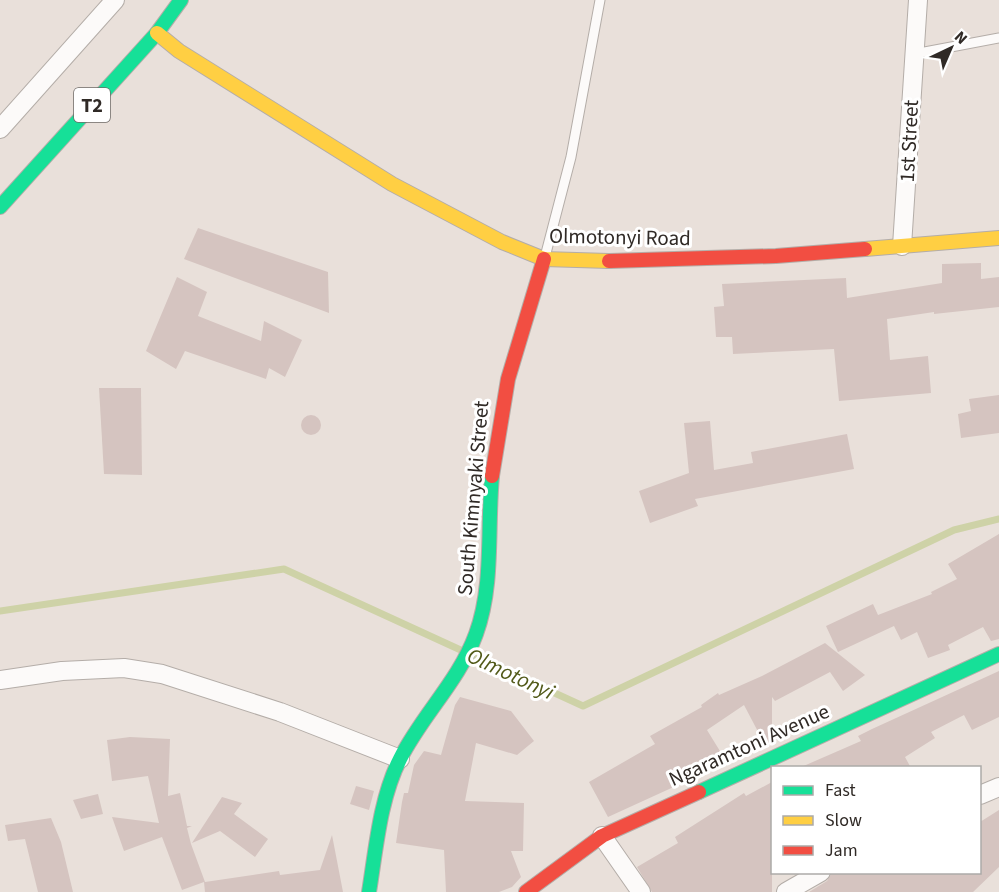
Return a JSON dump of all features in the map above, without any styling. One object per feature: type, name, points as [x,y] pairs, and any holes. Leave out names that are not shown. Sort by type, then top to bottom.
[{"type":"main road","name":"T2","points":[[0,207],[157,33],[181,0]]},
{"type":"main road","name":"Olmotonyi Road","points":[[157,33],[179,51],[392,184],[502,242],[544,259],[624,261],[765,257],[999,238]]},
{"type":"main road","name":"South Kimnyaki Street","points":[[369,892],[381,815],[400,759],[475,637],[486,596],[488,528],[502,402],[514,349],[544,259]]},
{"type":"main road","name":"Ngaramtoni Avenue","points":[[526,892],[602,836],[999,654]]},
{"type":"street","points":[[0,129],[115,0]]},
{"type":"street","name":"1st Street","points":[[902,246],[918,0]]},
{"type":"street","points":[[0,680],[62,671],[124,668],[162,674],[280,712],[400,759]]},
{"type":"street","points":[[981,795],[999,787]]},
{"type":"street","points":[[602,836],[641,892]]},
{"type":"street","points":[[786,892],[818,874]]},
{"type":"lane","points":[[544,259],[571,157],[600,0]]},
{"type":"lane","points":[[914,54],[999,38]]},
{"type":"building","points":[[198,228],[328,272],[329,313],[184,259]]},
{"type":"building","points":[[981,263],[981,279],[999,277],[999,307],[934,314],[934,312],[887,319],[890,360],[928,356],[931,393],[839,401],[834,349],[733,354],[732,337],[716,337],[714,307],[724,306],[722,284],[846,278],[847,298],[942,283],[942,264]]},
{"type":"building","points":[[177,277],[207,292],[198,316],[261,341],[264,321],[302,340],[285,377],[269,368],[266,379],[185,351],[176,369],[146,351]]},
{"type":"building","points":[[99,388],[141,388],[142,475],[104,474]]},
{"type":"building","points":[[999,395],[999,433],[961,438],[958,414],[971,411],[969,399]]},
{"type":"building","points":[[311,415],[318,418],[321,425],[318,432],[311,435],[304,432],[301,425],[304,418]]},
{"type":"building","points":[[710,421],[714,470],[753,463],[751,452],[847,434],[854,469],[695,499],[698,506],[650,523],[639,491],[689,473],[684,423]]},
{"type":"building","points":[[999,534],[999,639],[991,641],[983,627],[948,645],[950,650],[928,658],[917,632],[901,640],[894,626],[838,652],[826,626],[873,604],[878,615],[932,594],[931,592],[957,579],[948,564]]},
{"type":"building","points":[[825,643],[865,675],[843,691],[830,672],[775,701],[772,697],[772,741],[765,745],[744,705],[707,730],[723,756],[678,785],[608,817],[589,782],[655,744],[650,736],[702,707],[701,705],[718,693],[719,695],[762,676]]},
{"type":"building","points":[[999,671],[999,717],[972,730],[964,715],[931,732],[935,738],[905,757],[910,766],[804,766],[861,741],[858,736]]},
{"type":"building","points":[[460,697],[511,711],[534,741],[517,755],[476,743],[465,801],[524,803],[523,851],[511,851],[521,877],[512,887],[499,892],[446,892],[444,850],[396,843],[404,793],[408,793],[414,765],[424,751],[441,755],[455,705]]},
{"type":"building","points":[[130,737],[170,739],[168,796],[180,793],[187,826],[192,826],[187,828],[191,844],[205,882],[279,871],[280,875],[320,870],[332,835],[343,892],[205,892],[204,882],[182,890],[162,837],[124,851],[112,817],[159,823],[148,776],[112,781],[107,740]]},
{"type":"building","points":[[771,783],[772,892],[652,892],[637,867],[678,843],[675,837],[744,793],[746,796]]},
{"type":"building","points":[[356,786],[374,791],[369,810],[350,804]]},
{"type":"building","points":[[98,794],[103,814],[81,819],[73,800]]},
{"type":"building","points":[[222,797],[242,803],[234,814],[268,839],[255,857],[220,831],[192,843]]},
{"type":"building","points":[[999,810],[999,867],[973,892],[809,892],[827,881],[831,874],[981,874],[981,821]]},
{"type":"building","points":[[51,818],[61,842],[73,892],[38,892],[25,839],[8,841],[5,825]]},
{"type":"waterway","name":"Olmotonyi","points":[[0,611],[284,569],[583,706],[954,530],[999,519]]},
{"type":"traffic: fast","points":[[0,207],[157,33],[181,0]]},
{"type":"traffic: fast","points":[[369,892],[383,807],[393,774],[409,743],[469,651],[482,615],[488,576],[492,476]]},
{"type":"traffic: fast","points":[[699,792],[999,654]]},
{"type":"traffic: slow","points":[[157,33],[179,51],[392,184],[502,242],[544,259],[609,261]]},
{"type":"traffic: slow","points":[[865,249],[999,238]]},
{"type":"traffic: jam","points":[[609,261],[776,256],[865,249]]},
{"type":"traffic: jam","points":[[492,476],[508,379],[544,259]]},
{"type":"traffic: jam","points":[[526,892],[602,836],[699,792]]}]
